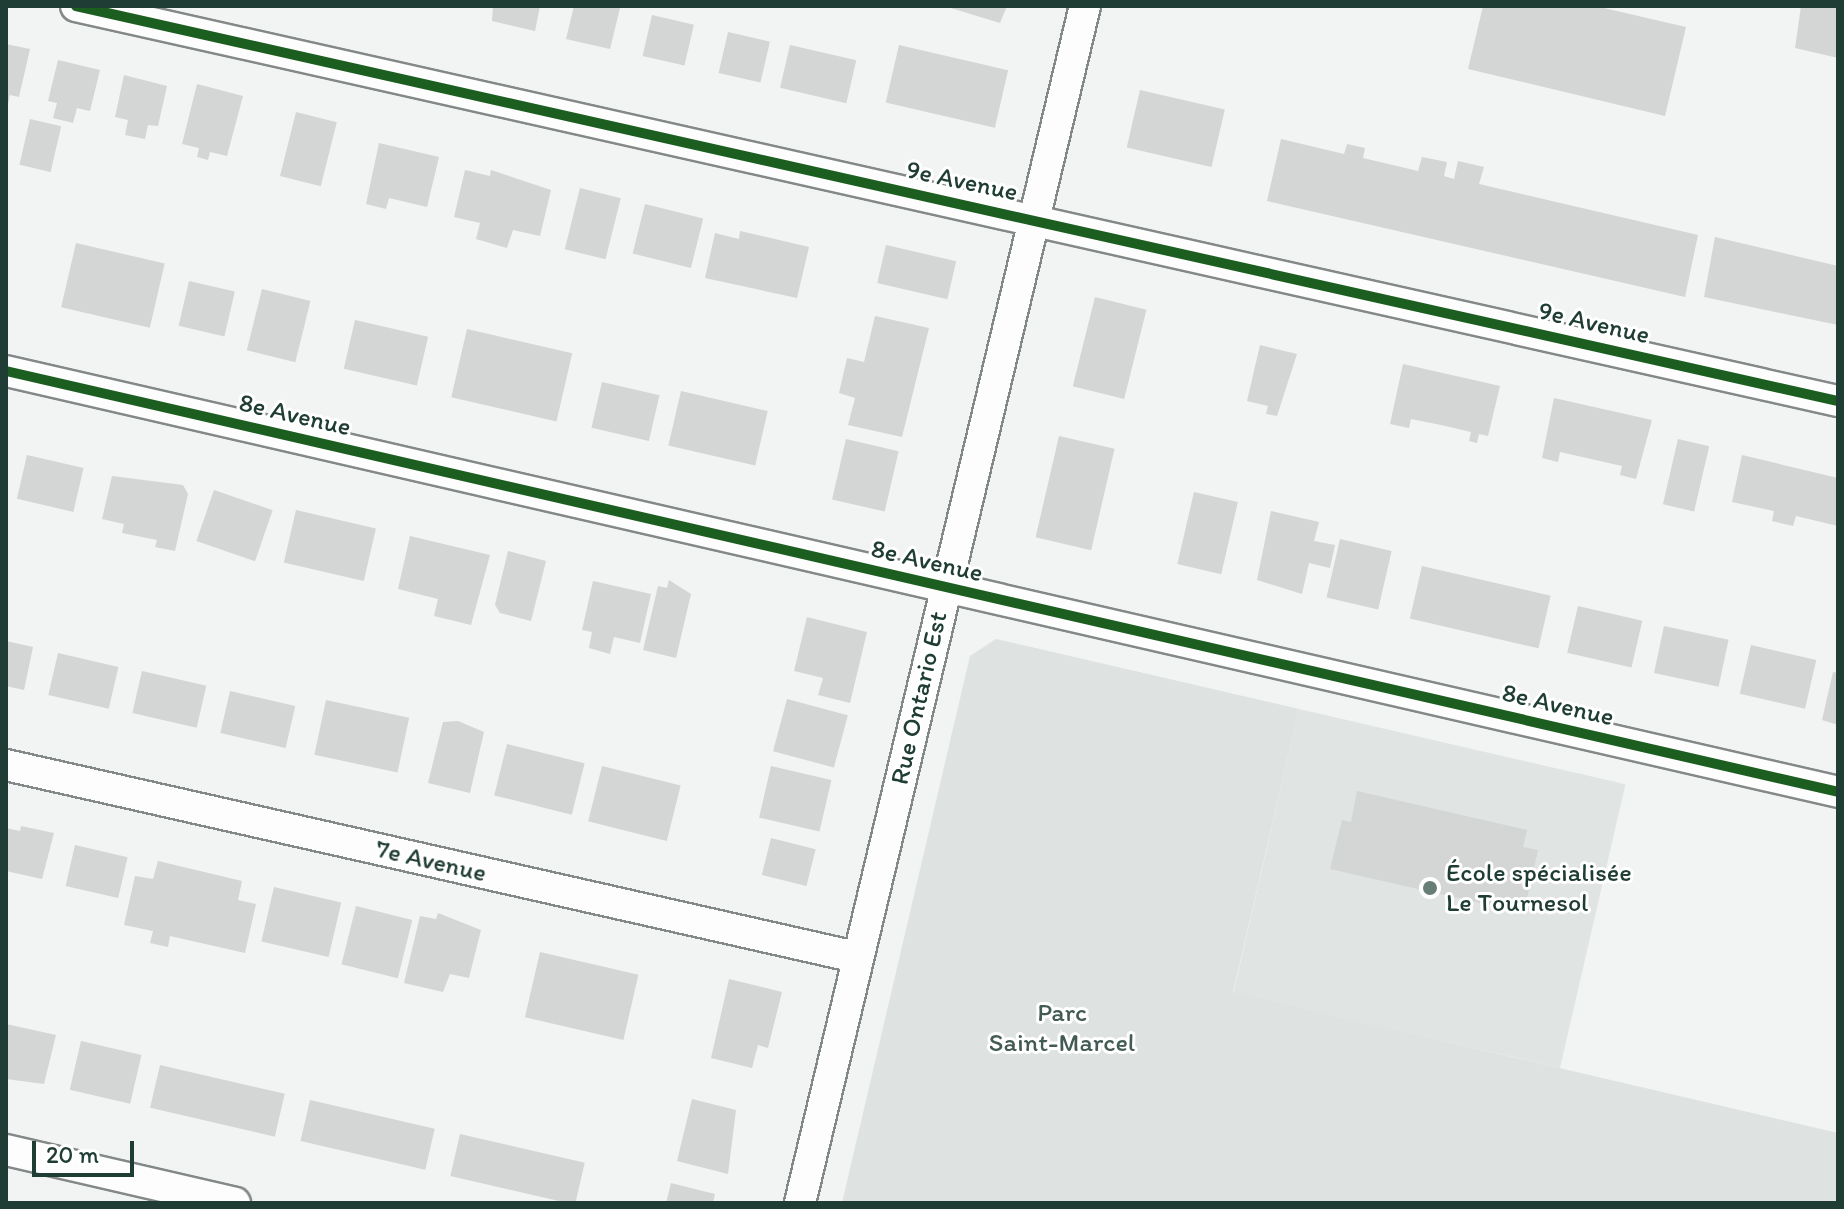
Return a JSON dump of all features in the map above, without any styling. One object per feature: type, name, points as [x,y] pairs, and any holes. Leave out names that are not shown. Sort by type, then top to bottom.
[{"type":"street","name":"9e Avenue","points":[[76,6],[1838,401]]},
{"type":"street","name":"Rue Ontario Est","points":[[800,1203],[856,957],[1085,6]]},
{"type":"street","name":"8e Avenue","points":[[6,371],[1838,792]]},
{"type":"street","name":"7e Avenue","points":[[6,765],[856,957]]},
{"type":"street","points":[[6,1150],[235,1203]]},
{"type":"shaded area","name":"École spécialisée Le Tournesol","points":[[1299,709],[1625,784],[1560,1068],[1234,993]]},
{"type":"green space","name":"Parc Saint-Marcel","points":[[996,639],[1299,709],[1233,992],[1838,1133],[1838,1203],[842,1203],[970,656]]},
{"type":"building","points":[[493,6],[540,6],[535,31],[492,21]]},
{"type":"building","points":[[574,6],[620,8],[610,49],[566,39]]},
{"type":"building","points":[[944,6],[1007,6],[1000,23]]},
{"type":"building","points":[[1483,6],[1595,6],[1686,27],[1665,116],[1468,69]]},
{"type":"building","points":[[1801,6],[1838,6],[1838,58],[1795,48]]},
{"type":"building","points":[[652,15],[694,25],[684,66],[643,56]]},
{"type":"building","points":[[728,32],[770,42],[760,83],[719,73]]},
{"type":"building","points":[[6,44],[30,49],[19,97],[10,95],[7,109]]},
{"type":"building","points":[[790,45],[856,60],[846,103],[780,88]]},
{"type":"building","points":[[899,45],[1008,70],[995,128],[886,102]]},
{"type":"building","points":[[58,60],[100,70],[90,111],[77,108],[73,123],[53,118],[57,103],[48,101]]},
{"type":"building","points":[[124,75],[167,86],[158,126],[148,125],[145,139],[125,135],[128,120],[115,117]]},
{"type":"building","points":[[197,84],[243,96],[227,156],[210,152],[208,160],[197,157],[199,148],[182,144]]},
{"type":"building","points":[[1140,90],[1225,110],[1211,167],[1127,147]]},
{"type":"building","points":[[296,112],[337,122],[321,186],[280,176]]},
{"type":"building","points":[[30,119],[61,126],[51,172],[19,165]]},
{"type":"building","points":[[1281,139],[1344,154],[1347,144],[1365,148],[1363,158],[1418,171],[1422,157],[1447,162],[1444,176],[1454,179],[1458,161],[1484,167],[1479,184],[1698,235],[1685,297],[1267,201]]},
{"type":"building","points":[[379,143],[439,157],[427,207],[389,198],[386,209],[366,204]]},
{"type":"building","points":[[465,170],[490,176],[491,170],[551,190],[540,236],[513,230],[507,248],[476,239],[480,223],[454,217]]},
{"type":"building","points":[[580,188],[621,198],[606,259],[565,249]]},
{"type":"building","points":[[645,204],[703,219],[691,268],[633,253]]},
{"type":"building","points":[[740,231],[809,247],[797,298],[705,278],[715,233],[739,239]]},
{"type":"building","points":[[1715,237],[1838,266],[1838,325],[1704,297]]},
{"type":"building","points":[[76,243],[165,263],[150,328],[61,307]]},
{"type":"building","points":[[886,245],[956,261],[947,299],[877,283]]},
{"type":"building","points":[[189,281],[235,292],[224,336],[179,326]]},
{"type":"building","points":[[262,289],[311,301],[295,362],[247,350]]},
{"type":"building","points":[[1095,297],[1146,310],[1124,399],[1073,386]]},
{"type":"building","points":[[875,316],[929,328],[902,437],[848,425],[855,398],[839,393],[847,358],[864,362]]},
{"type":"building","points":[[355,320],[428,337],[417,386],[344,369]]},
{"type":"building","points":[[467,329],[572,353],[556,422],[451,397]]},
{"type":"building","points":[[1260,345],[1297,354],[1277,416],[1266,414],[1268,406],[1247,401]]},
{"type":"building","points":[[1403,364],[1500,386],[1488,436],[1479,434],[1477,443],[1469,441],[1471,432],[1441,425],[1411,419],[1409,428],[1390,424]]},
{"type":"building","points":[[602,382],[659,395],[649,441],[591,428]]},
{"type":"building","points":[[681,391],[768,411],[755,466],[668,446]]},
{"type":"building","points":[[1554,398],[1652,420],[1636,479],[1620,475],[1622,466],[1560,452],[1558,462],[1542,458]]},
{"type":"building","points":[[1059,436],[1115,449],[1091,550],[1036,537]]},
{"type":"building","points":[[846,439],[899,451],[885,512],[832,499]]},
{"type":"building","points":[[1678,439],[1709,446],[1694,511],[1663,504]]},
{"type":"building","points":[[27,455],[84,468],[73,512],[17,499]]},
{"type":"building","points":[[1742,455],[1838,478],[1838,526],[1796,516],[1793,526],[1772,521],[1774,511],[1732,502]]},
{"type":"building","points":[[112,476],[183,485],[188,494],[175,551],[155,547],[157,540],[122,533],[124,524],[102,519]]},
{"type":"building","points":[[214,490],[273,510],[255,561],[196,541]]},
{"type":"building","points":[[1194,492],[1238,502],[1221,574],[1177,564]]},
{"type":"building","points":[[296,510],[376,528],[364,581],[284,563]]},
{"type":"building","points":[[1271,511],[1319,522],[1314,541],[1335,545],[1330,568],[1309,563],[1302,594],[1257,580]]},
{"type":"building","points":[[410,536],[490,555],[471,625],[434,616],[438,599],[398,589]]},
{"type":"building","points":[[1340,539],[1392,551],[1378,609],[1327,597]]},
{"type":"building","points":[[508,551],[546,561],[531,621],[500,613],[495,605]]},
{"type":"building","points":[[1422,566],[1551,596],[1538,648],[1410,619]]},
{"type":"building","points":[[669,580],[691,594],[676,658],[643,650],[658,586],[667,588]]},
{"type":"building","points":[[593,581],[651,594],[640,643],[614,637],[610,654],[589,648],[592,632],[582,630]]},
{"type":"building","points":[[1578,606],[1642,621],[1632,668],[1567,653]]},
{"type":"building","points":[[807,617],[867,632],[850,703],[818,695],[823,678],[794,671]]},
{"type":"building","points":[[1664,626],[1729,640],[1719,687],[1654,673]]},
{"type":"building","points":[[6,641],[33,647],[24,690],[6,686]]},
{"type":"building","points":[[1751,645],[1816,660],[1805,709],[1740,694]]},
{"type":"building","points":[[58,653],[118,667],[109,709],[48,695]]},
{"type":"building","points":[[142,671],[206,686],[197,728],[132,713]]},
{"type":"building","points":[[1833,672],[1838,673],[1838,725],[1822,720]]},
{"type":"building","points":[[230,691],[295,706],[286,748],[220,733]]},
{"type":"building","points":[[787,699],[848,715],[834,767],[773,751]]},
{"type":"building","points":[[326,700],[409,718],[397,772],[314,755]]},
{"type":"building","points":[[458,721],[484,732],[470,793],[428,783],[443,722]]},
{"type":"building","points":[[507,744],[585,763],[572,815],[494,795]]},
{"type":"building","points":[[602,766],[681,786],[667,841],[588,821]]},
{"type":"building","points":[[771,766],[831,780],[819,832],[759,818]]},
{"type":"building","points":[[1357,791],[1527,830],[1523,847],[1538,850],[1526,903],[1508,899],[1506,909],[1330,869],[1342,820],[1351,822]]},
{"type":"building","points":[[21,826],[54,833],[42,879],[6,871],[6,828],[20,831]]},
{"type":"building","points":[[771,838],[816,849],[806,886],[762,875]]},
{"type":"building","points":[[75,845],[128,857],[118,898],[66,886]]},
{"type":"building","points":[[158,861],[242,881],[238,900],[256,904],[245,953],[170,936],[168,947],[150,943],[153,931],[124,925],[135,876],[153,879]]},
{"type":"building","points":[[274,887],[341,903],[329,957],[261,942]]},
{"type":"building","points":[[356,906],[412,920],[398,978],[341,964]]},
{"type":"building","points":[[438,913],[481,930],[469,978],[450,974],[443,992],[404,983],[420,916],[436,919]]},
{"type":"building","points":[[540,952],[638,975],[623,1040],[525,1017]]},
{"type":"building","points":[[729,979],[782,992],[768,1048],[758,1045],[752,1068],[711,1058]]},
{"type":"building","points":[[6,1024],[56,1035],[44,1084],[6,1079]]},
{"type":"building","points":[[81,1041],[141,1055],[130,1104],[70,1090]]},
{"type":"building","points":[[160,1065],[285,1094],[275,1137],[150,1108]]},
{"type":"building","points":[[692,1099],[736,1110],[728,1174],[677,1161]]},
{"type":"building","points":[[310,1100],[435,1129],[425,1170],[301,1141]]},
{"type":"building","points":[[460,1134],[585,1163],[575,1203],[450,1176]]},
{"type":"building","points":[[671,1183],[715,1194],[713,1203],[666,1203]]},
{"type":"cycle path","points":[[76,6],[1838,401]]},
{"type":"cycle path","points":[[6,371],[1838,792]]},
{"type":"place","name":"École spécialisée Le Tournesol","points":[[1430,888]]}]
